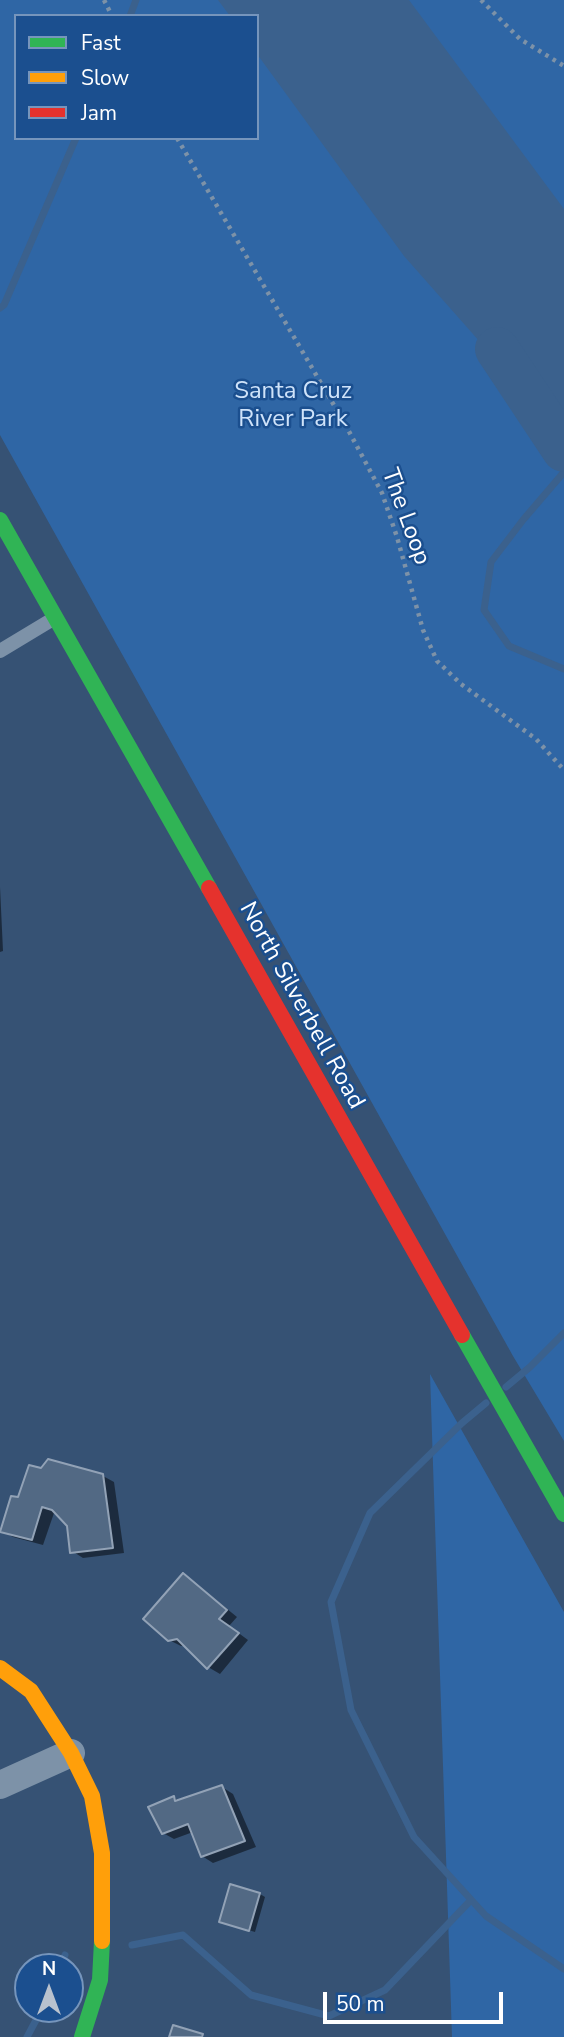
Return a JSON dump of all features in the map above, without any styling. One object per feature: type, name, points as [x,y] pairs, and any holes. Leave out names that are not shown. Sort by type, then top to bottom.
[{"type":"main road","name":"North Silverbell Road","points":[[0,520],[564,1514]]},
{"type":"main road","points":[[0,1668],[31,1691],[71,1753],[92,1796],[102,1853],[103,1918],[100,1980],[82,2037]]},
{"type":"street","points":[[0,1785],[71,1753]]},
{"type":"lane","points":[[0,650],[55,618]]},
{"type":"path","points":[[481,0],[520,39],[564,66]]},
{"type":"path","name":"The Loop","points":[[178,140],[345,424],[382,493],[423,630],[437,661],[461,684],[536,739],[564,770]]},
{"type":"green space","name":"Santa Cruz River Park","points":[[0,0],[564,0],[564,1441],[513,1356],[0,435]]},
{"type":"green space","points":[[430,1374],[564,1612],[564,2037],[452,2037]]},
{"type":"shaded area","points":[[218,0],[409,0],[564,209],[564,437],[404,256],[259,57],[259,14],[228,14]]},
{"type":"building","points":[[48,1459],[103,1474],[113,1548],[70,1553],[67,1526],[52,1510],[42,1507],[32,1540],[0,1532],[11,1496],[18,1497],[29,1465],[41,1468]]},
{"type":"building","points":[[183,1573],[227,1610],[219,1619],[239,1633],[207,1669],[177,1639],[168,1641],[143,1619]]},
{"type":"building","points":[[222,1785],[245,1841],[201,1857],[188,1824],[162,1834],[148,1807],[174,1796],[175,1801]]},
{"type":"building","points":[[230,1884],[260,1893],[249,1931],[219,1922]]},
{"type":"building","points":[[173,2025],[203,2034],[202,2037],[169,2037]]},
{"type":"waterway","points":[[131,14],[136,0]]},
{"type":"waterway","points":[[0,308],[4,305],[75,140]]},
{"type":"waterway","points":[[497,349],[564,450]]},
{"type":"waterway","points":[[564,472],[491,562],[484,610],[509,646],[564,669]]},
{"type":"waterway","points":[[506,1387],[564,1333]]},
{"type":"waterway","points":[[486,1403],[370,1513],[331,1602],[351,1710],[414,1837],[486,1916],[564,1969]]},
{"type":"waterway","points":[[132,1945],[183,1935],[251,1995],[329,2016],[385,1990],[471,1900]]},
{"type":"waterway","points":[[27,2037],[34,2023]]},
{"type":"traffic: fast","points":[[0,520],[209,888]]},
{"type":"traffic: fast","points":[[462,1335],[564,1514]]},
{"type":"traffic: fast","points":[[82,2037],[100,1980],[102,1941]]},
{"type":"traffic: slow","points":[[0,1668],[31,1691],[71,1753],[92,1796],[102,1853],[102,1941]]},
{"type":"traffic: jam","points":[[209,888],[462,1335]]}]
